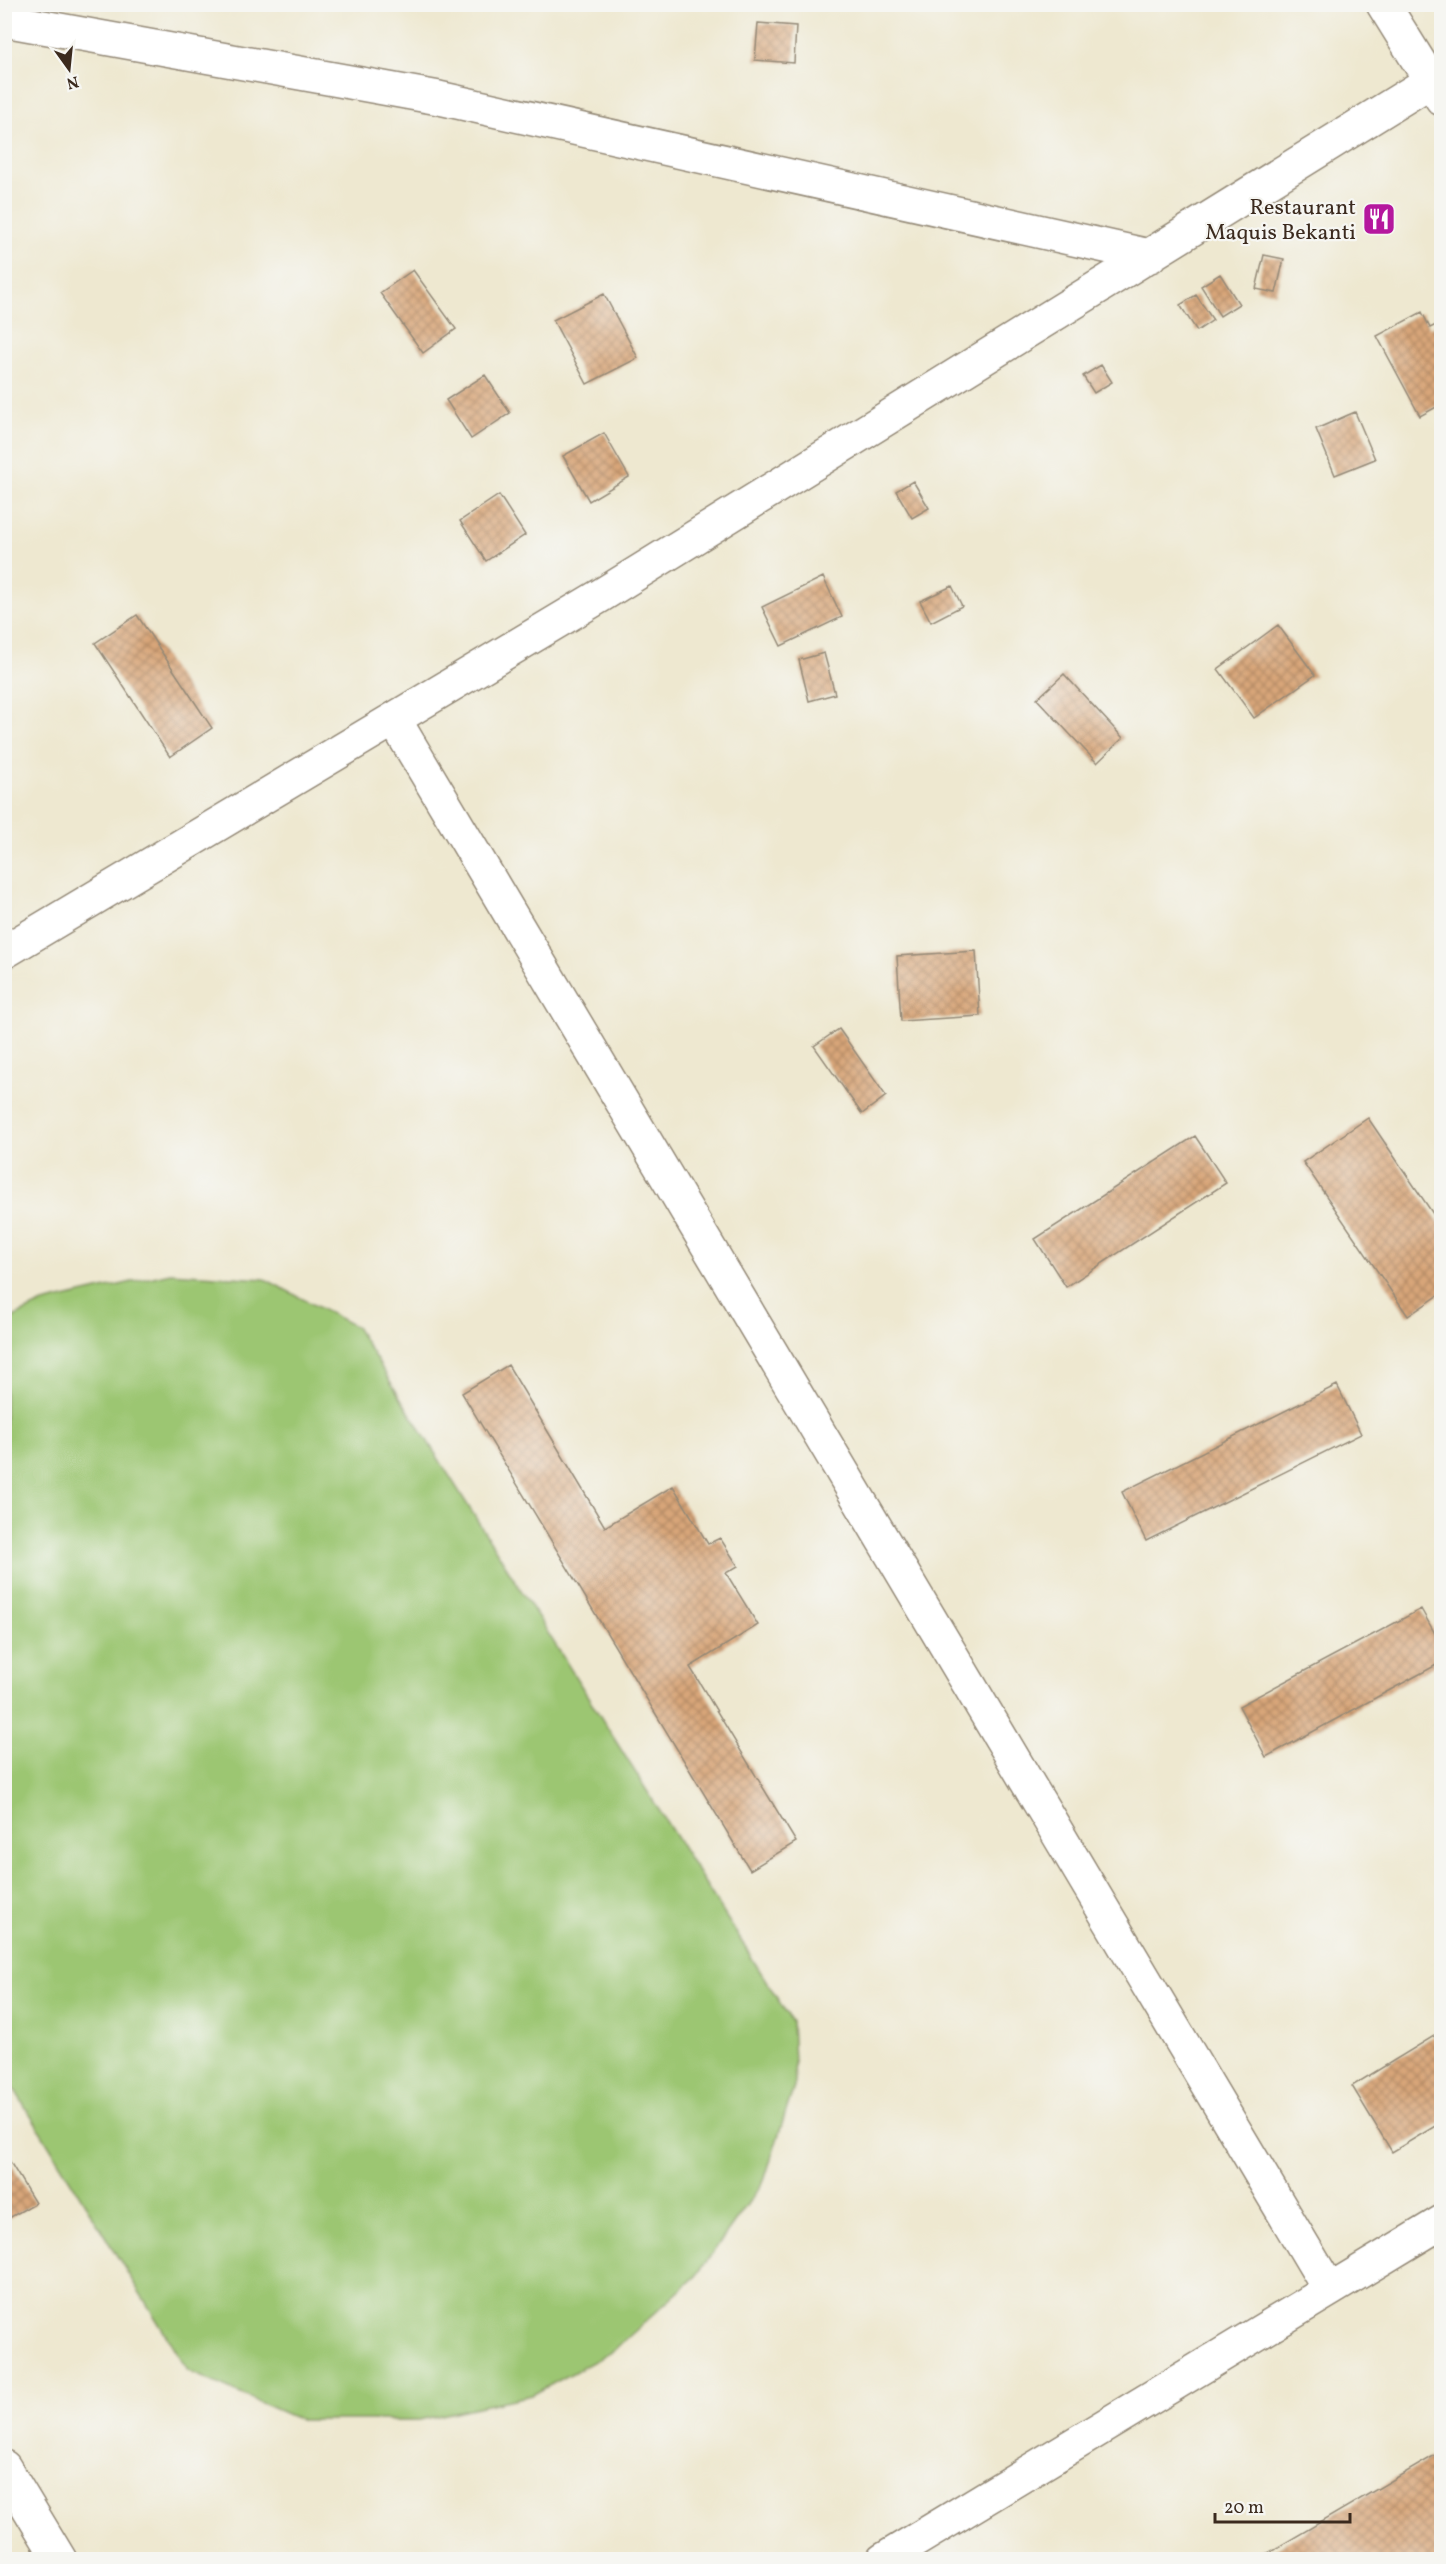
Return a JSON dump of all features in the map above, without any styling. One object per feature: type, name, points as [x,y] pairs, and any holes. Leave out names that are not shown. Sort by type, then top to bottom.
[{"type":"street","points":[[4,952],[600,596],[1150,256],[1437,85],[1383,4]]},
{"type":"street","points":[[4,20],[439,98],[1150,256]]},
{"type":"street","points":[[394,719],[1329,2289]]},
{"type":"street","points":[[883,2559],[1442,2222]]},
{"type":"street","points":[[4,2467],[60,2559]]},
{"type":"green space","points":[[170,1273],[265,1279],[356,1327],[792,2022],[795,2083],[764,2181],[696,2276],[613,2351],[532,2395],[419,2420],[300,2420],[188,2371],[5,2074],[5,1321],[43,1303]]},
{"type":"building","points":[[758,23],[796,26],[794,63],[755,60]]},
{"type":"building","points":[[1264,255],[1284,259],[1276,293],[1256,289]]},
{"type":"building","points":[[413,270],[456,329],[423,353],[380,293]]},
{"type":"building","points":[[1220,274],[1239,304],[1220,316],[1201,286]]},
{"type":"building","points":[[604,294],[638,358],[587,384],[553,320]]},
{"type":"building","points":[[1196,295],[1213,320],[1197,331],[1180,305]]},
{"type":"building","points":[[1422,312],[1430,328],[1442,322],[1442,404],[1420,416],[1377,336]]},
{"type":"building","points":[[1101,365],[1112,382],[1094,393],[1083,376]]},
{"type":"building","points":[[485,375],[510,413],[471,439],[446,400]]},
{"type":"building","points":[[1355,412],[1375,459],[1335,475],[1316,429]]},
{"type":"building","points":[[604,433],[629,477],[589,501],[563,456]]},
{"type":"building","points":[[913,481],[929,508],[912,518],[896,491]]},
{"type":"building","points":[[499,495],[525,535],[486,561],[460,521]]},
{"type":"building","points":[[823,577],[842,617],[781,646],[762,607]]},
{"type":"building","points":[[952,586],[962,606],[931,622],[920,601]]},
{"type":"building","points":[[137,615],[212,728],[170,757],[95,643]]},
{"type":"building","points":[[1278,625],[1315,675],[1254,718],[1218,669]]},
{"type":"building","points":[[824,653],[835,694],[809,701],[799,660]]},
{"type":"building","points":[[1064,674],[1123,738],[1097,763],[1037,699]]},
{"type":"building","points":[[976,951],[980,1016],[901,1021],[897,956]]},
{"type":"building","points":[[839,1029],[886,1096],[862,1114],[814,1046]]},
{"type":"building","points":[[1368,1118],[1442,1227],[1442,1293],[1408,1316],[1303,1162]]},
{"type":"building","points":[[1195,1136],[1226,1183],[1066,1287],[1035,1239]]},
{"type":"building","points":[[508,1365],[605,1527],[673,1486],[708,1544],[720,1538],[738,1566],[726,1573],[758,1625],[690,1667],[796,1842],[750,1870],[462,1393]]},
{"type":"building","points":[[1337,1385],[1361,1434],[1146,1541],[1122,1492]]},
{"type":"building","points":[[1421,1609],[1442,1646],[1442,1662],[1266,1757],[1239,1706]]},
{"type":"building","points":[[1442,2031],[1442,2122],[1392,2152],[1352,2086]]},
{"type":"building","points":[[4,2152],[35,2203],[4,2221]]},
{"type":"building","points":[[1442,2451],[1442,2560],[1256,2560]]},
{"type":"place","name":"Restaurant Maquis Bekanti","points":[[1379,219]]}]
